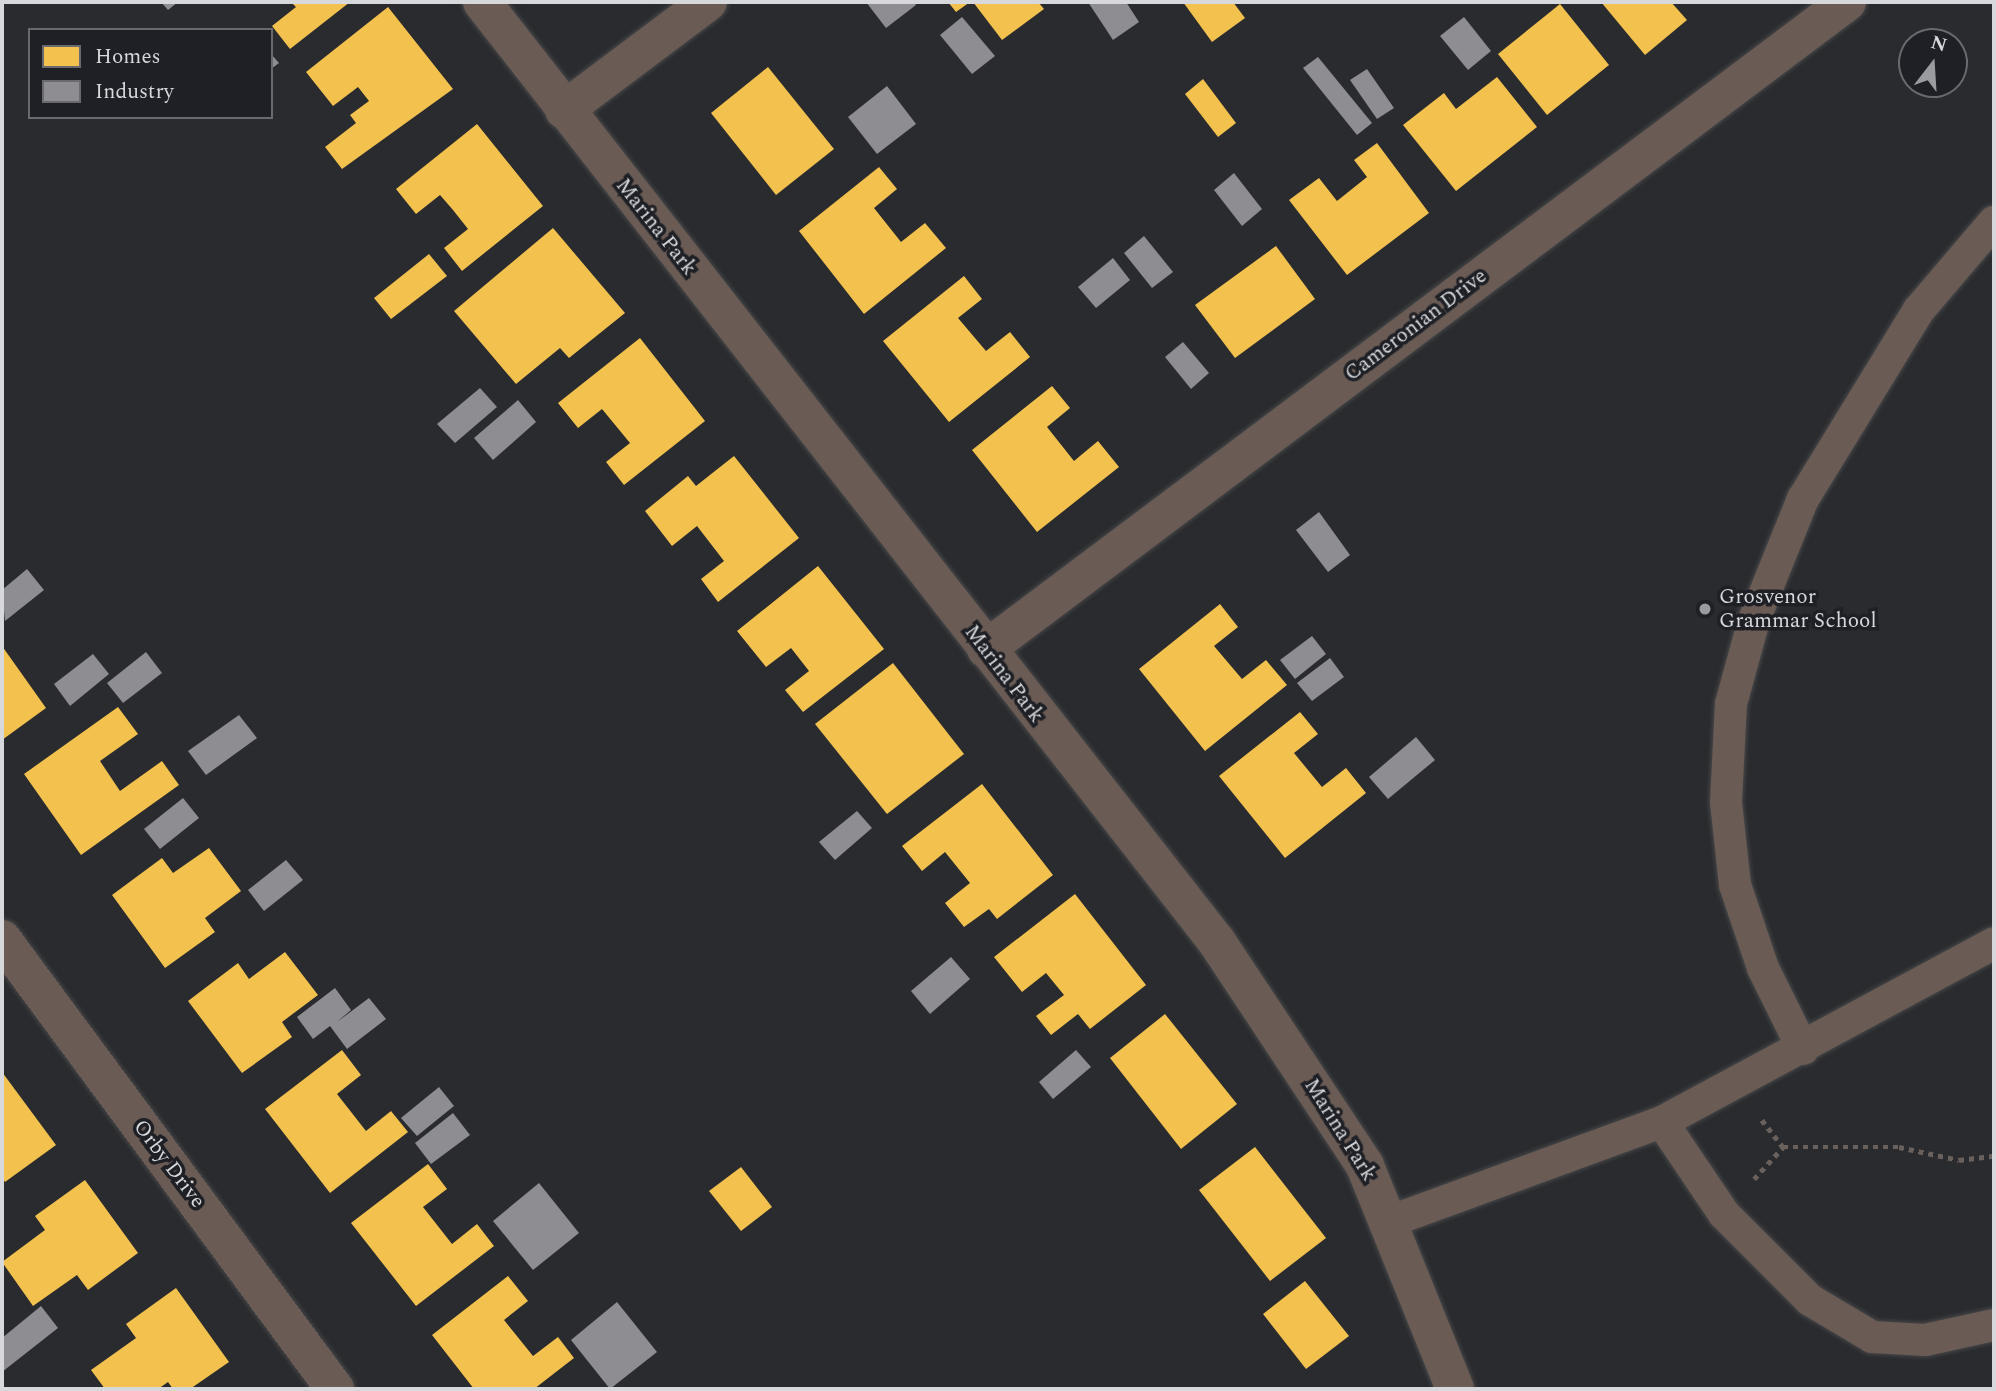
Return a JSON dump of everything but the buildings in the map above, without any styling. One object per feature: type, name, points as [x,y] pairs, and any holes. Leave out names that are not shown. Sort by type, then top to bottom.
[{"type":"street","name":"Marina Park","points":[[482,2],[1217,942],[1365,1166],[1391,1221],[1455,1389]]},
{"type":"street","points":[[564,110],[708,2]]},
{"type":"street","name":"Cameronian Drive","points":[[986,649],[1847,2]]},
{"type":"street","name":"Orby Drive","points":[[2,939],[335,1389]]},
{"type":"lane","points":[[1803,1049],[1763,968],[1735,885],[1726,802],[1731,704],[1754,620],[1803,499],[1919,310],[1994,222]]},
{"type":"lane","points":[[1391,1221],[1662,1122],[1803,1049],[1994,943]]},
{"type":"lane","points":[[1662,1122],[1724,1214],[1810,1300],[1872,1337],[1925,1340],[1994,1325]]},
{"type":"path","points":[[1724,1214],[1783,1147],[1899,1147],[1959,1160],[1994,1156]]},
{"type":"place","name":"Grosvenor Grammar School","points":[[1705,609]]}]
